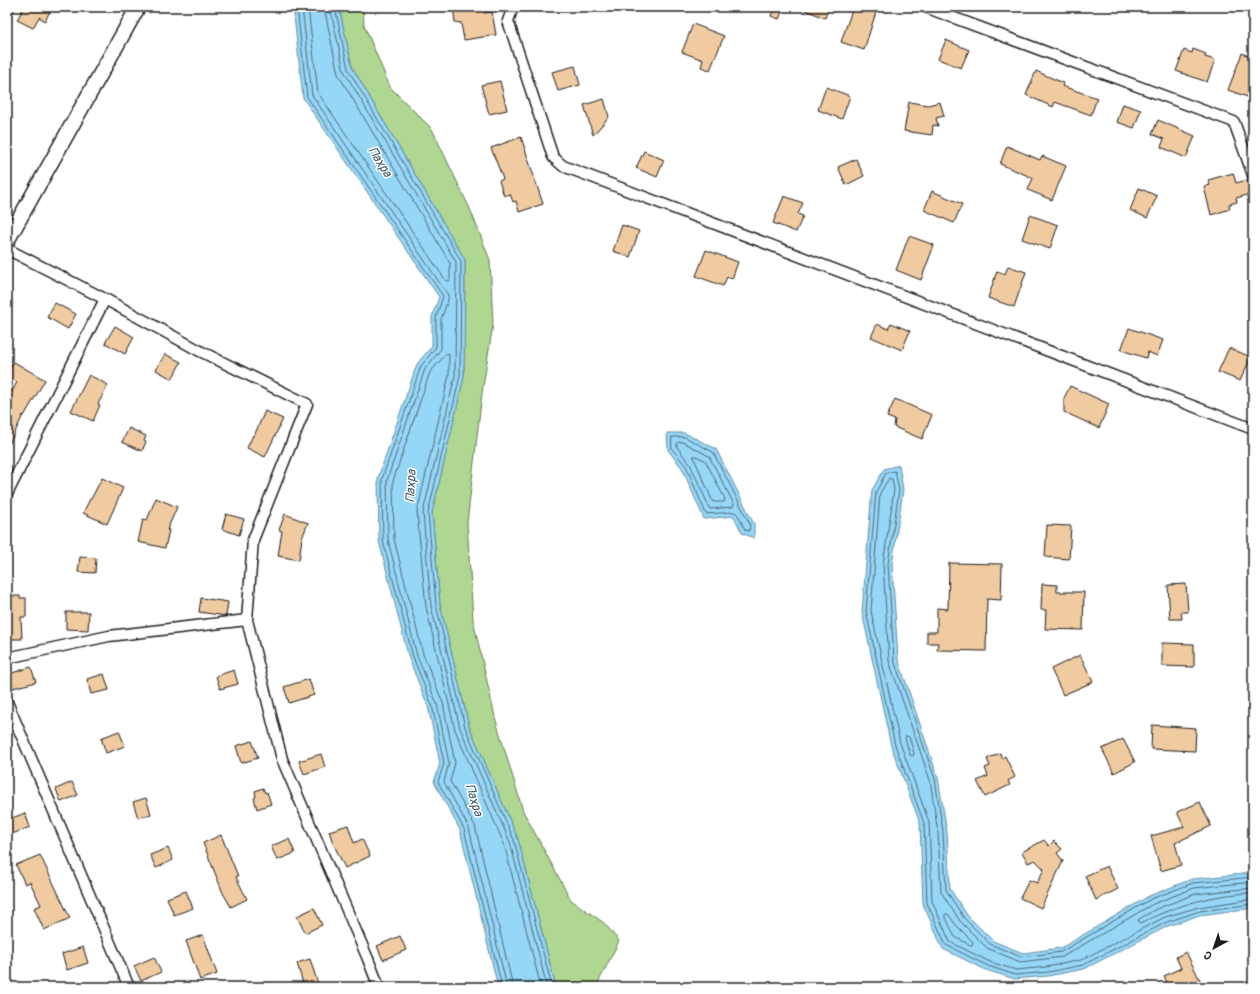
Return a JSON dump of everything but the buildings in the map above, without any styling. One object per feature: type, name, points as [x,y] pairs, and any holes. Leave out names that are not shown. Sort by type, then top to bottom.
[{"type":"main road","points":[[7,241],[138,7]]},
{"type":"street","points":[[513,7],[508,22],[553,157],[563,166],[1253,428]]},
{"type":"street","points":[[925,7],[1234,122],[1253,175]]},
{"type":"street","points":[[7,250],[105,299],[200,351],[306,404],[253,540],[247,620],[282,759],[368,959],[378,987]]},
{"type":"street","points":[[7,494],[105,299]]},
{"type":"street","points":[[7,658],[109,636],[247,620]]},
{"type":"street","points":[[7,702],[129,987]]},
{"type":"green space","points":[[339,7],[363,7],[364,25],[390,87],[432,129],[470,209],[490,260],[493,324],[482,393],[467,523],[473,620],[496,721],[523,811],[571,900],[604,923],[619,941],[596,987],[556,987],[518,839],[469,726],[440,605],[432,513],[464,377],[465,260],[352,67]]},
{"type":"water","name":"Пахра","points":[[293,7],[339,7],[352,67],[465,260],[464,377],[432,513],[440,605],[469,726],[518,839],[556,987],[498,987],[460,830],[434,782],[440,763],[428,706],[409,659],[379,541],[378,478],[417,364],[432,346],[432,317],[439,297],[303,98]]},
{"type":"water","points":[[667,433],[685,433],[716,449],[754,524],[754,538],[742,533],[734,516],[704,519],[682,468],[668,450]]},
{"type":"water","points":[[899,465],[903,490],[892,564],[898,659],[938,778],[947,832],[950,889],[967,915],[993,941],[1023,953],[1061,948],[1149,896],[1192,879],[1253,873],[1253,908],[1200,915],[1168,926],[1084,969],[1048,976],[1015,979],[986,970],[943,949],[923,904],[920,823],[891,746],[862,612],[872,490],[884,469]]}]
